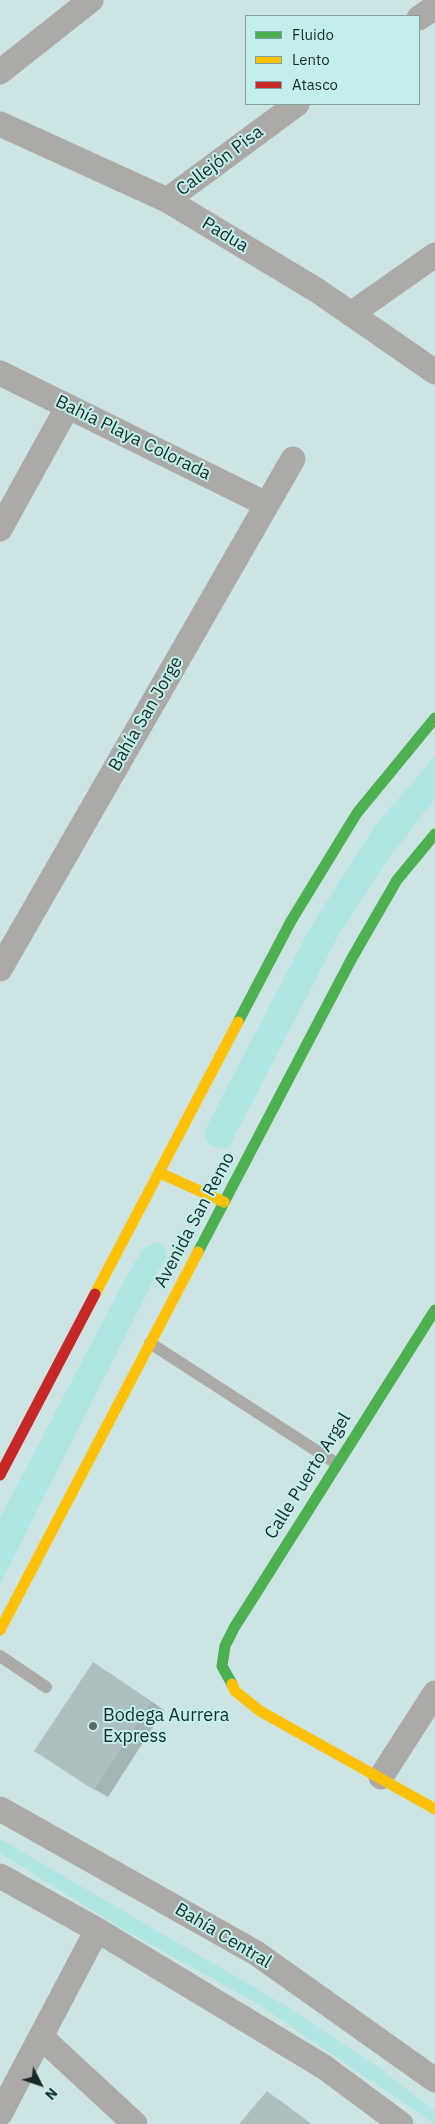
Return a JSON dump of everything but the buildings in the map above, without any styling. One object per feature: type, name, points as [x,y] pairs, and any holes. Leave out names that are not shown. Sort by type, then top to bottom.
[{"type":"street","points":[[0,72],[91,0]]},
{"type":"street","points":[[420,17],[435,7]]},
{"type":"street","name":"Callejón Pisa","points":[[167,200],[296,105]]},
{"type":"street","name":"Padua","points":[[0,124],[167,200],[318,291],[435,372]]},
{"type":"street","points":[[351,314],[435,255]]},
{"type":"street","name":"Bahía Playa Colorada","points":[[0,373],[266,504]]},
{"type":"street","points":[[0,529],[68,406]]},
{"type":"street","name":"Bahía San Jorge","points":[[0,969],[293,459]]},
{"type":"street","points":[[0,1475],[291,921],[356,813],[435,718]]},
{"type":"street","name":"Avenida San Remo","points":[[0,1630],[352,958],[397,880],[435,834]]},
{"type":"street","points":[[160,1173],[224,1202]]},
{"type":"street","name":"Calle Puerto Argel","points":[[381,1777],[260,1711],[234,1691],[222,1666],[225,1646],[234,1628],[435,1310]]},
{"type":"street","points":[[435,1693],[381,1777],[435,1809]]},
{"type":"street","name":"Bahía Central","points":[[0,1809],[256,1953],[435,2080]]},
{"type":"street","points":[[0,1876],[97,1930],[324,2067],[401,2124]]},
{"type":"street","points":[[0,2114],[97,1930]]},
{"type":"street","points":[[41,2037],[135,2124]]},
{"type":"lane","points":[[150,1343],[337,1464]]},
{"type":"lane","points":[[0,1656],[46,1687]]},
{"type":"shaded area","points":[[435,756],[435,798],[386,862],[337,938],[229,1147],[221,1148],[210,1145],[206,1141],[205,1130],[309,930],[375,826]]},
{"type":"shaded area","points":[[157,1242],[165,1248],[167,1257],[159,1269],[0,1584],[0,1518],[131,1268],[144,1248]]},
{"type":"shaded area","points":[[0,1839],[291,2009],[378,2067],[435,2111],[435,2124],[255,2002],[119,1927],[0,1853]]},
{"type":"traffic: fast","points":[[238,1022],[291,921],[357,813],[435,718]]},
{"type":"traffic: fast","points":[[198,1252],[352,958],[397,880],[435,834]]},
{"type":"traffic: fast","points":[[232,1684],[222,1666],[225,1646],[234,1628],[435,1310]]},
{"type":"traffic: slow","points":[[95,1294],[238,1022]]},
{"type":"traffic: slow","points":[[160,1173],[224,1202]]},
{"type":"traffic: slow","points":[[0,1630],[198,1252]]},
{"type":"traffic: slow","points":[[232,1684],[235,1691],[260,1711],[435,1809]]},
{"type":"traffic: jam","points":[[0,1475],[95,1294]]},
{"type":"place","name":"Bodega Aurrera Express","points":[[93,1726]]}]
